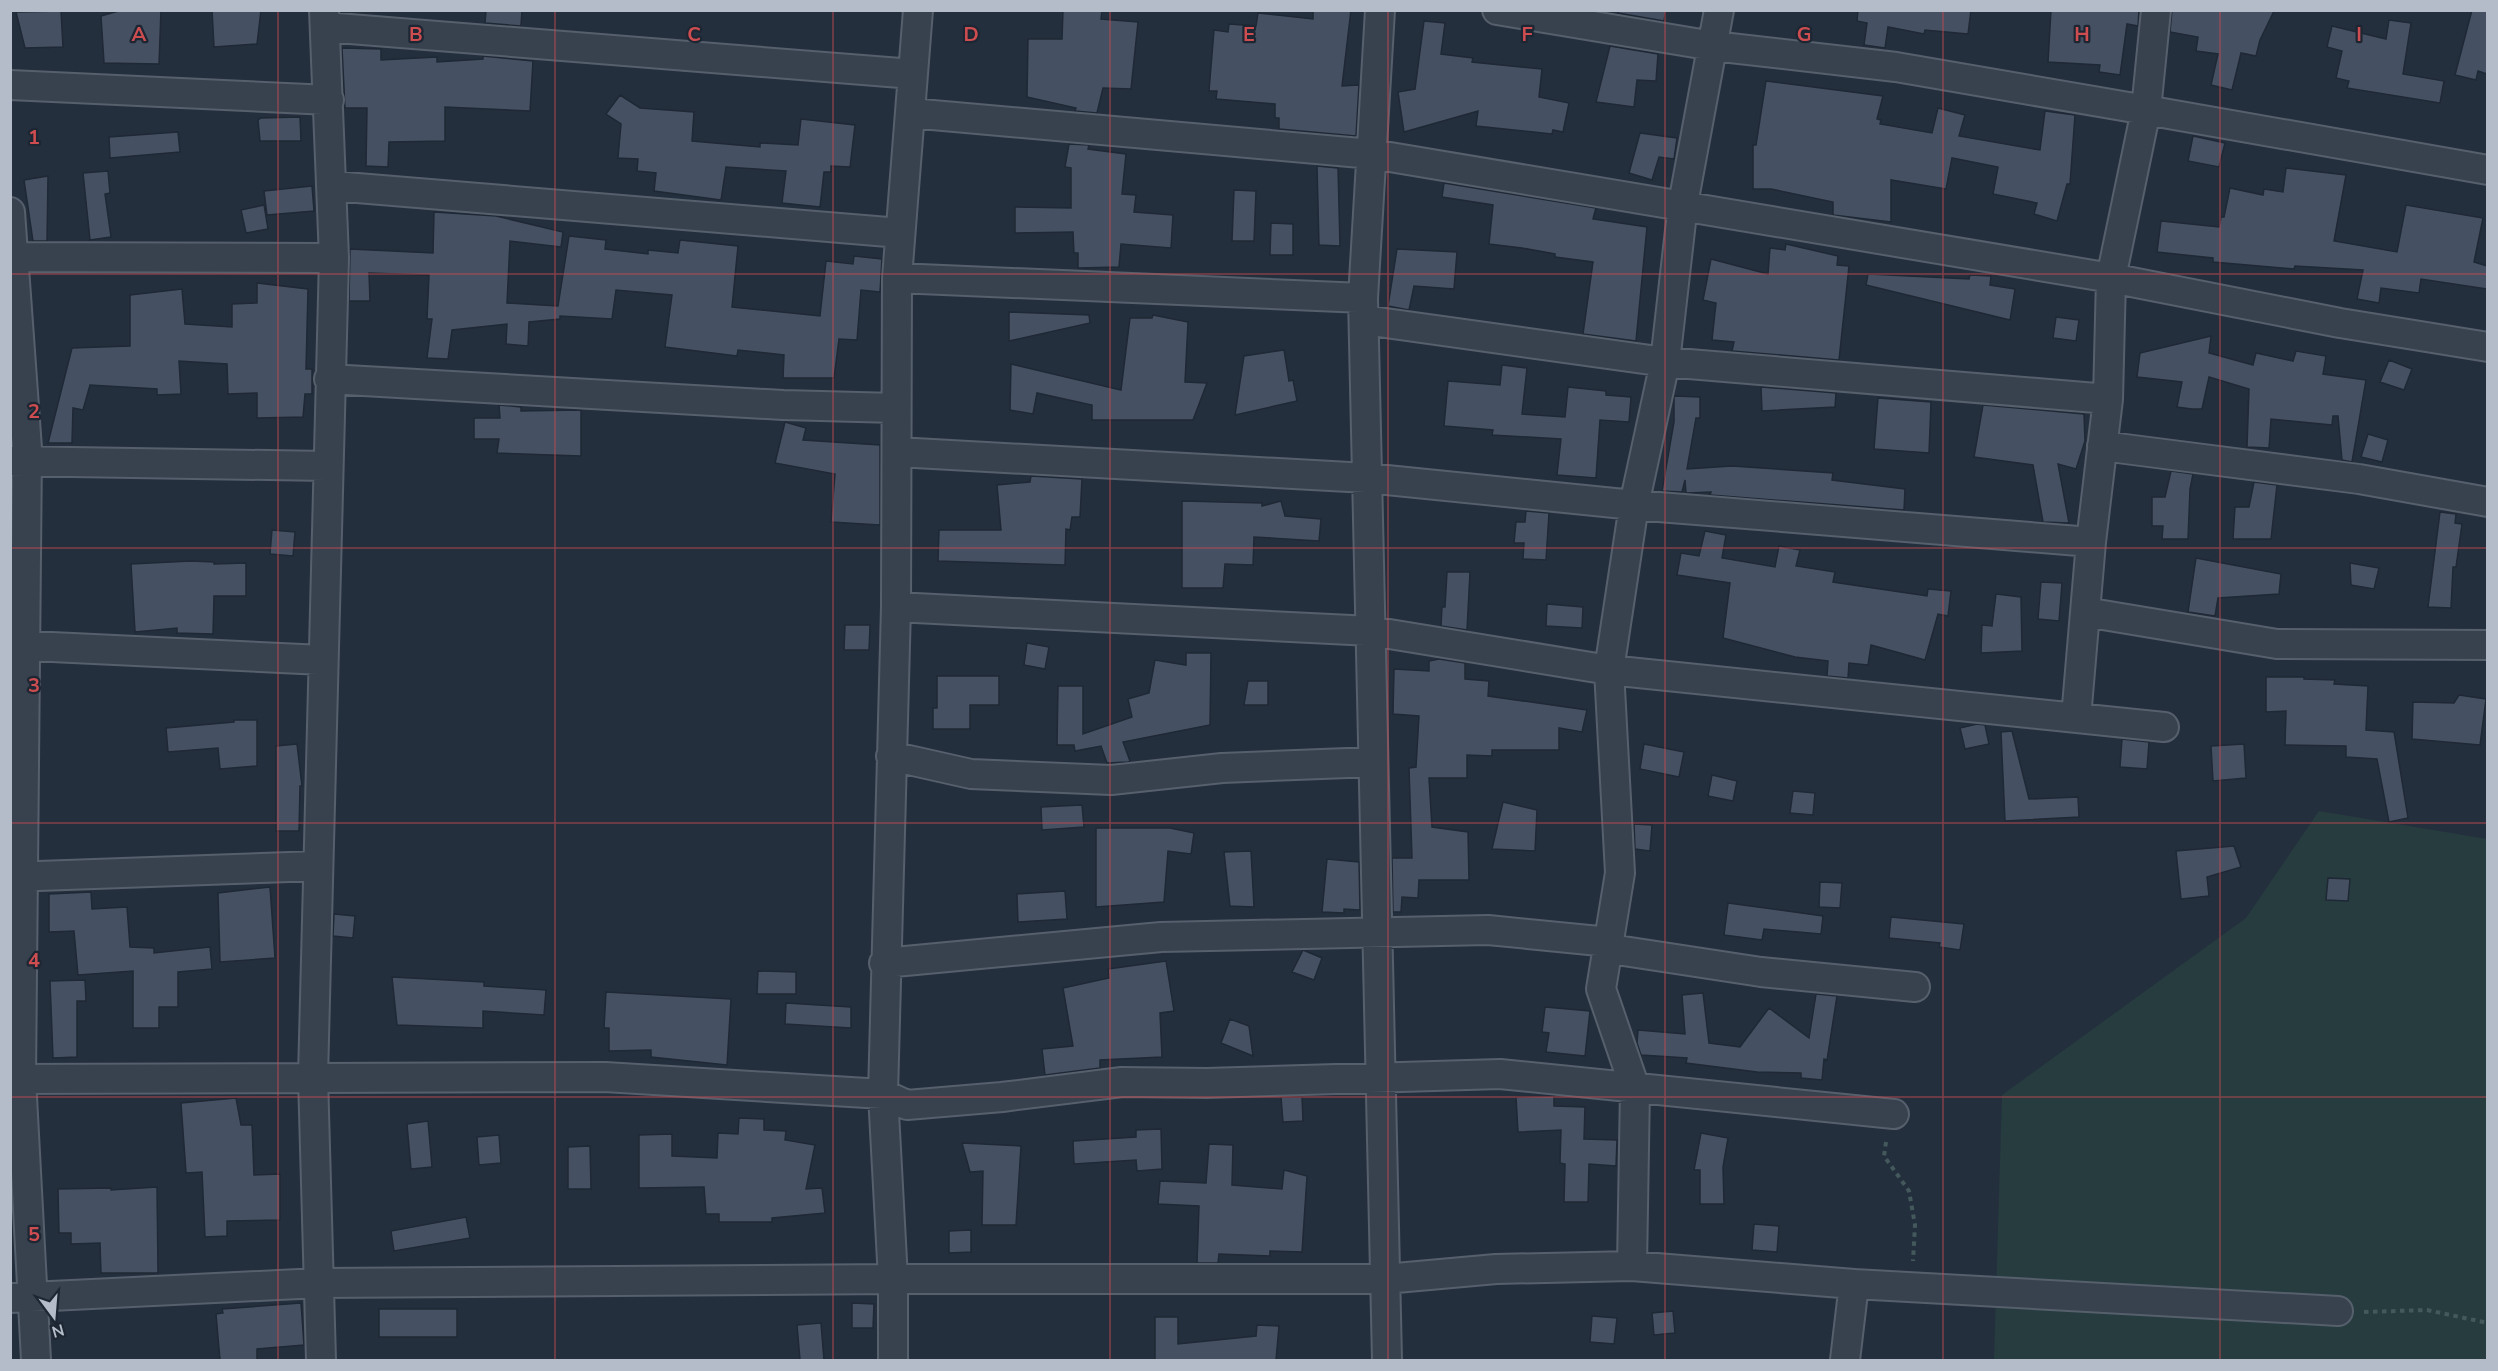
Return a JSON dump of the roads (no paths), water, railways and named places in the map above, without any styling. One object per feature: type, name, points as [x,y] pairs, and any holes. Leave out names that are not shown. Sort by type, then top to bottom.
[{"type":"street","points":[[893,1360],[893,1279],[883,1094],[884,963],[896,607],[897,278],[918,10]]},
{"type":"street","points":[[1380,10],[1364,309],[1387,1360]]},
{"type":"street","points":[[1497,10],[1713,46],[1896,67],[2487,170]]},
{"type":"street","points":[[1632,1266],[1635,1088],[1600,989],[1620,873],[1609,670],[1634,505],[1665,362],[1683,204],[1719,10]]},
{"type":"street","points":[[2076,718],[2091,542],[2108,399],[2111,278],[2146,110],[2156,10]]},
{"type":"street","points":[[321,1360],[313,1077],[329,379],[334,258],[325,19],[913,74]]},
{"type":"street","points":[[10,85],[329,99]]},
{"type":"street","points":[[910,113],[1372,154],[1683,204],[2111,278],[2340,323],[2487,347]]},
{"type":"street","points":[[333,186],[900,232]]},
{"type":"street","points":[[10,212],[19,461],[16,1079],[22,1298],[36,1360]]},
{"type":"street","points":[[12,257],[334,258]]},
{"type":"street","points":[[897,278],[1364,309],[1665,362],[2108,399]]},
{"type":"street","points":[[329,379],[783,405],[896,408]]},
{"type":"street","points":[[2102,446],[2359,479],[2487,502]]},
{"type":"street","points":[[897,452],[1367,478],[1634,505],[2091,542]]},
{"type":"street","points":[[19,461],[327,466]]},
{"type":"street","points":[[896,607],[1371,631],[1609,670],[2164,727]]},
{"type":"street","points":[[2085,612],[2277,644],[2487,645]]},
{"type":"street","points":[[18,644],[323,660]]},
{"type":"street","points":[[891,756],[971,774],[1111,780],[1222,768],[1373,762]]},
{"type":"street","points":[[16,877],[318,866]]},
{"type":"street","points":[[884,963],[1161,937],[1488,930],[1599,941],[1617,950],[1761,972],[1915,987]]},
{"type":"street","points":[[16,1079],[605,1077],[883,1094],[907,1105],[1002,1097],[1122,1082],[1500,1074],[1894,1114]]},
{"type":"street","points":[[22,1298],[319,1283],[893,1279],[1385,1279],[1496,1269],[1632,1266],[1854,1284],[2338,1311]]},
{"type":"street","points":[[1845,1360],[1854,1284]]}]
